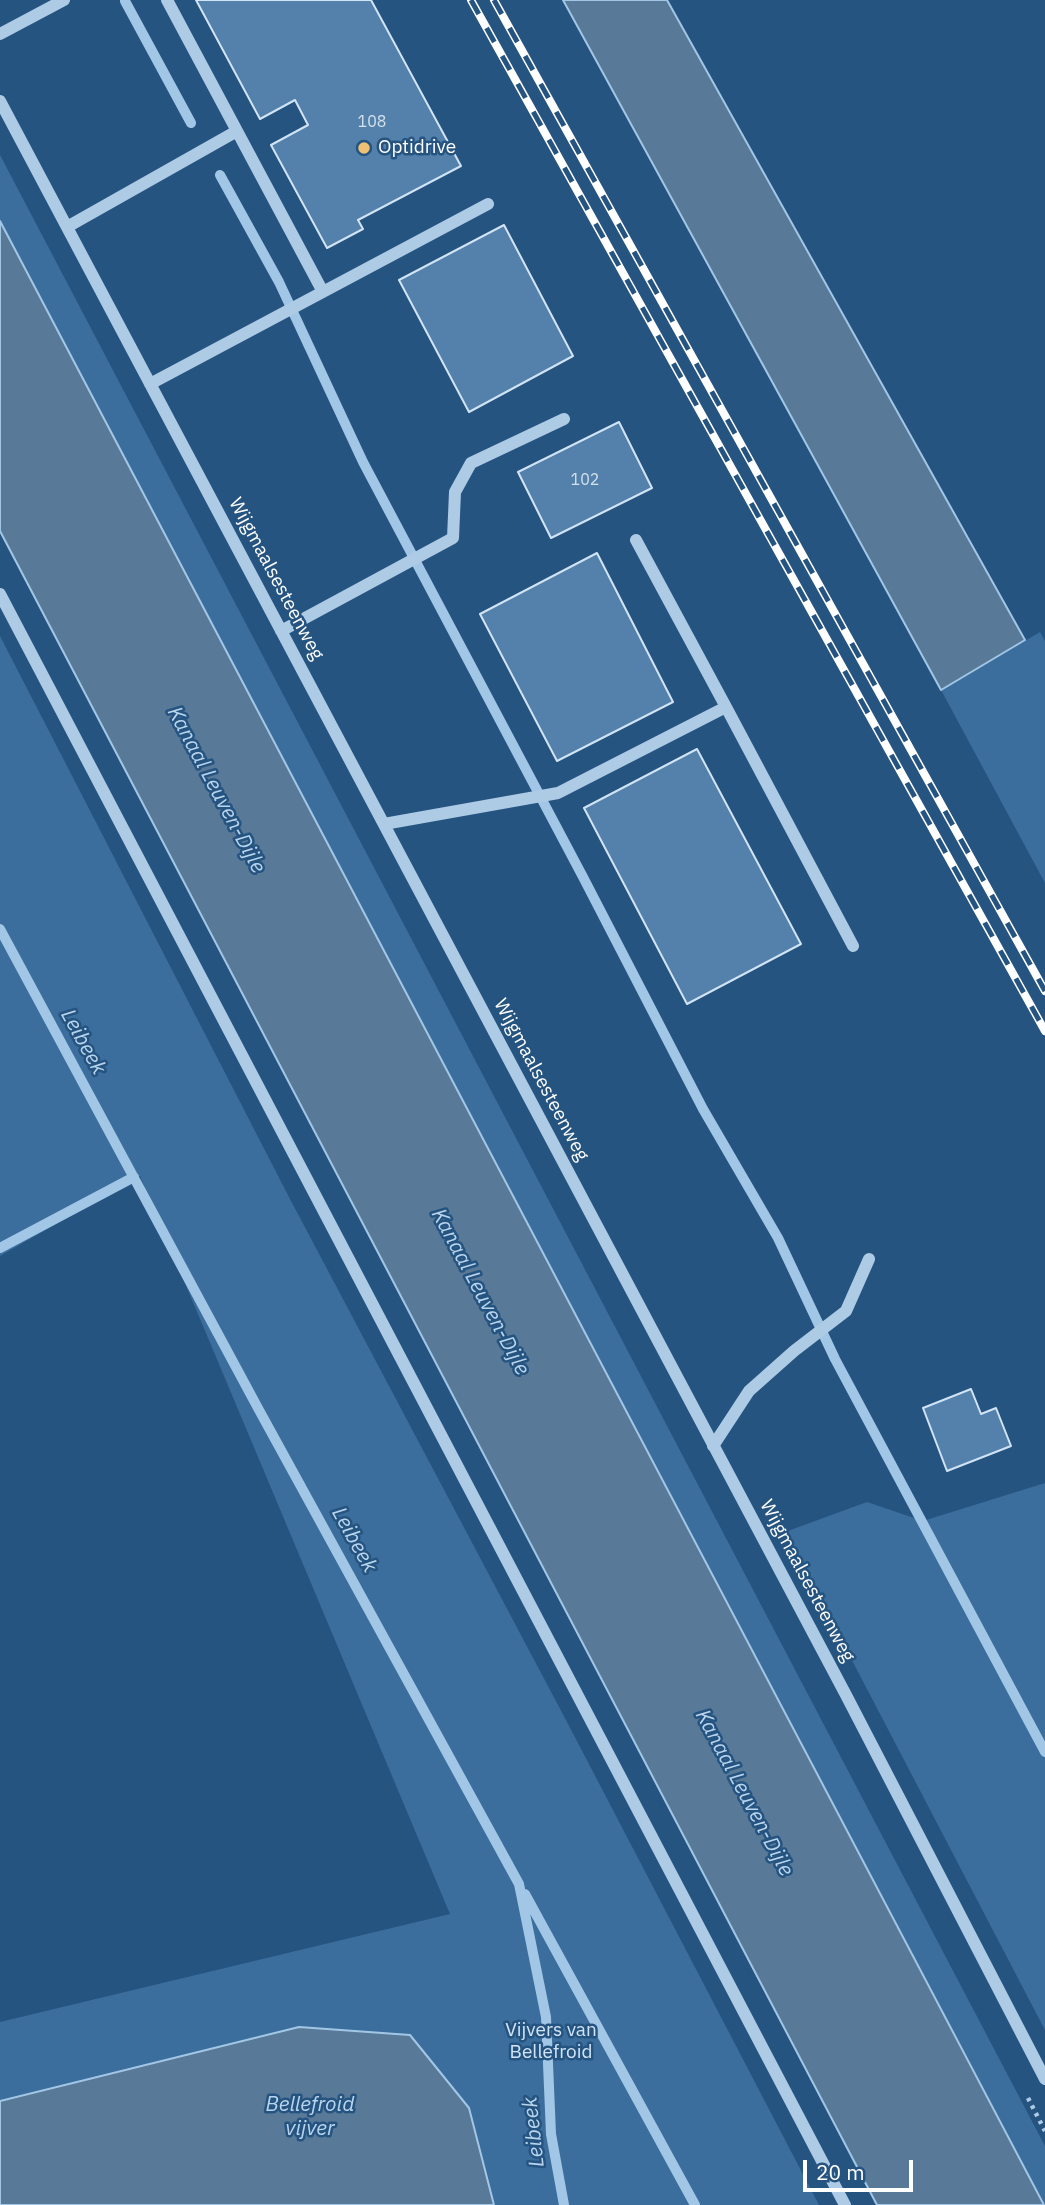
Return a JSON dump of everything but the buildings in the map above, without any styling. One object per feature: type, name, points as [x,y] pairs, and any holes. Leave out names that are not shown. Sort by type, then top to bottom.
[{"type":"street","points":[[0,34],[64,0]]},
{"type":"street","points":[[167,0],[323,292]]},
{"type":"street","name":"Wijgmaalsesteenweg","points":[[0,101],[713,1446],[1045,2079]]},
{"type":"street","points":[[67,227],[237,131]]},
{"type":"street","points":[[150,384],[488,204]]},
{"type":"street","points":[[281,631],[453,537],[455,492],[471,463],[564,419]]},
{"type":"street","points":[[636,540],[853,946]]},
{"type":"street","points":[[0,594],[845,2205]]},
{"type":"street","points":[[384,824],[558,793],[726,707]]},
{"type":"street","points":[[713,1446],[749,1391],[846,1311],[869,1259]]},
{"type":"green space","points":[[0,155],[1045,2146],[1045,2205],[0,221]]},
{"type":"green space","points":[[1040,632],[1045,641],[1045,883],[941,690]]},
{"type":"green space","name":"Vijvers van Bellefroid","points":[[0,636],[290,1199],[819,2205],[0,2205],[0,2022],[450,1914],[140,1176],[0,1256]]},
{"type":"green space","points":[[1045,1483],[1045,2030],[785,1532],[867,1502],[923,1521]]},
{"type":"water","points":[[563,0],[667,0],[1025,640],[941,690]]},
{"type":"water","name":"Kanaal Leuven-Dijle","points":[[0,221],[1044,2205],[877,2205],[0,531]]},
{"type":"water","name":"Bellefroid vijver","points":[[299,2027],[410,2035],[469,2108],[494,2205],[0,2205],[0,2101]]},
{"type":"waterway","points":[[125,1],[191,123]]},
{"type":"waterway","points":[[220,175],[279,282],[363,462],[703,1109],[778,1238],[835,1359],[1045,1752]]},
{"type":"waterway","name":"Leibeek","points":[[0,929],[259,1410],[519,1884],[546,2017],[551,2134],[564,2205]]},
{"type":"waterway","points":[[0,1248],[134,1177]]},
{"type":"waterway","points":[[525,1894],[695,2205]]},
{"type":"railway","points":[[471,0],[1045,1031]]},
{"type":"railway","points":[[494,0],[1045,991]]},
{"type":"place","name":"Optidrive","points":[[364,148]]}]
